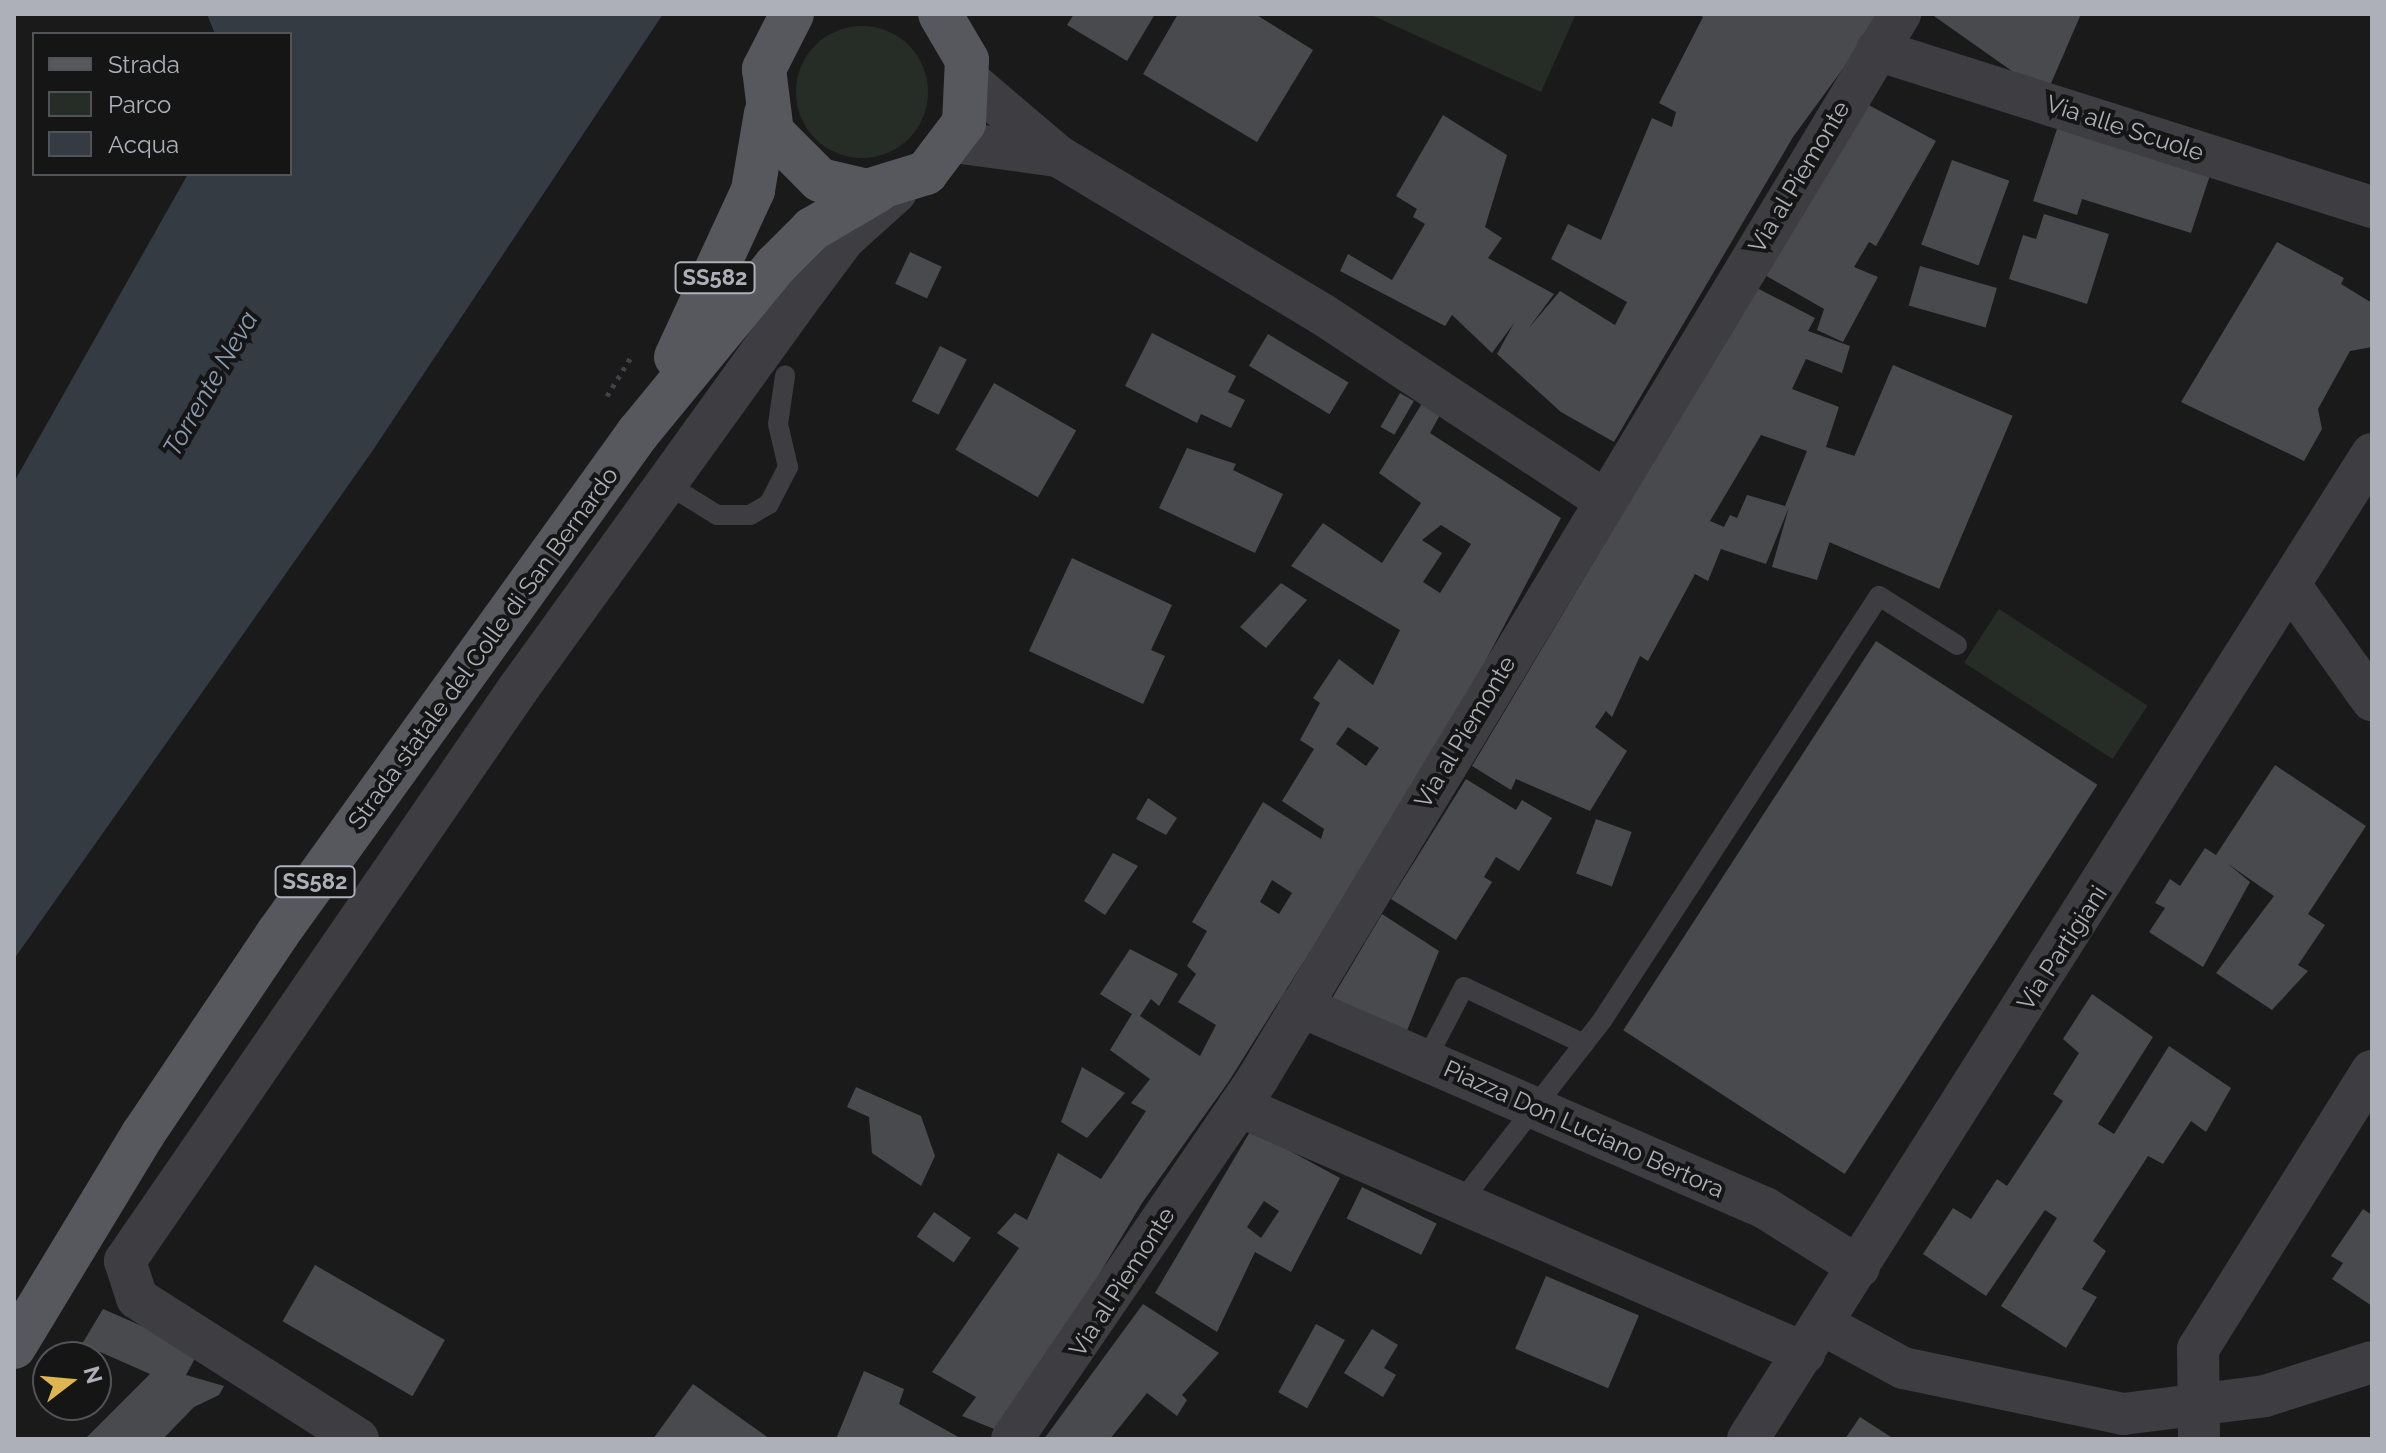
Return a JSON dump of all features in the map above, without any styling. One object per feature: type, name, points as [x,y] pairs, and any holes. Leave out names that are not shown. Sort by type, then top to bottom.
[{"type":"main road","name":"Strada statale del Colle di San Bernardo","points":[[638,433],[753,190],[766,113],[767,58],[792,14]]},
{"type":"main road","points":[[954,142],[958,37]]},
{"type":"main road","points":[[766,113],[777,140],[803,170],[829,184],[892,187]]},
{"type":"main road","name":"Strada statale del Colle di San Bernardo","points":[[14,1347],[143,1134],[278,933],[638,433],[776,265],[812,229],[892,187],[954,142]]},
{"type":"street","name":"Via al Piemonte","points":[[1012,1439],[1239,1106],[1900,14]]},
{"type":"street","points":[[958,37],[1058,156],[1322,314],[1604,500]]},
{"type":"street","name":"Via alle Scuole","points":[[1877,50],[2372,207]]},
{"type":"street","points":[[954,142],[1058,156]]},
{"type":"street","points":[[358,1439],[137,1298],[125,1261],[667,484],[844,239],[892,187]]},
{"type":"street","name":"Via Partigiani","points":[[1748,1439],[2292,588],[2372,454]]},
{"type":"street","points":[[2292,588],[2372,700]]},
{"type":"street","name":"Piazza Don Luciano Bertora","points":[[1300,1006],[1765,1208],[1859,1267]]},
{"type":"street","points":[[2197,1423],[2198,1349],[2372,1071]]},
{"type":"street","points":[[1239,1106],[1460,1203],[1813,1339],[1903,1368],[2123,1414],[2197,1423],[2265,1396],[2372,1362]]},
{"type":"lane","points":[[667,484],[731,518],[769,504],[788,467],[778,424],[785,376]]},
{"type":"lane","points":[[1460,1203],[1584,1044],[1879,596],[1957,645]]},
{"type":"lane","points":[[1426,1060],[1464,987],[1584,1044]]},
{"type":"green space","points":[[1369,14],[1576,14],[1541,92]]},
{"type":"green space","points":[[862,26],[887,31],[909,45],[923,67],[928,92],[923,117],[909,139],[887,153],[862,158],[837,153],[815,139],[801,117],[796,92],[801,67],[815,45],[837,31]]},
{"type":"green space","points":[[1999,609],[2147,705],[2113,759],[1964,663]]},
{"type":"water","name":"Torrente Neva","points":[[207,14],[663,14],[371,453],[14,959],[14,482],[187,176],[292,176],[292,32],[214,32]]},
{"type":"building","points":[[1074,14],[1155,14],[1127,61],[1067,25]]},
{"type":"building","points":[[1178,14],[1255,14],[1313,50],[1257,142],[1143,74]]},
{"type":"building","points":[[1697,14],[1883,14],[1793,137],[1614,442],[1561,412],[1497,354],[1514,323],[1492,353],[1452,315],[1445,326],[1340,271],[1348,254],[1392,280],[1425,224],[1413,217],[1417,209],[1396,196],[1443,115],[1507,155],[1485,227],[1502,238],[1488,258],[1554,294],[1528,329],[1560,291],[1615,325],[1627,302],[1551,259],[1568,224],[1601,240],[1652,118],[1672,127],[1676,112],[1659,103],[1703,17]]},
{"type":"building","points":[[1931,14],[2081,14],[2046,95]]},
{"type":"building","points":[[1863,102],[1936,141],[1876,246],[1869,242],[1854,267],[1878,277],[1843,342],[1817,330],[1824,309],[1763,274]]},
{"type":"building","points":[[2058,126],[2210,175],[2191,233],[2082,199],[2077,215],[2033,201]]},
{"type":"building","points":[[1952,160],[2009,181],[1979,265],[1921,245]]},
{"type":"building","points":[[2044,214],[2109,234],[2087,304],[2009,279],[2023,235],[2036,239]]},
{"type":"building","points":[[2277,242],[2344,278],[2341,284],[2372,303],[2372,347],[2350,351],[2318,409],[2322,429],[2304,461],[2181,402]]},
{"type":"building","points":[[910,252],[942,267],[927,299],[895,284]]},
{"type":"building","points":[[1920,266],[1997,288],[1986,327],[1909,305]]},
{"type":"building","points":[[1757,288],[1815,318],[1808,331],[1850,346],[1842,373],[1806,359],[1792,389],[1839,407],[1826,447],[1858,457],[1817,580],[1772,567],[1789,507],[1766,564],[1721,549],[1708,581],[1695,574],[1648,661],[1640,656],[1612,717],[1606,711],[1595,727],[1627,751],[1590,811],[1516,779],[1511,790],[1472,766]],"holes":[[[1761,435],[1807,451],[1785,506],[1747,495],[1737,518],[1730,515],[1724,527],[1710,521]]]},
{"type":"building","points":[[1152,333],[1236,376],[1228,392],[1245,400],[1231,428],[1201,414],[1197,423],[1125,386]]},
{"type":"building","points":[[1268,334],[1349,382],[1330,414],[1249,366]]},
{"type":"building","points":[[940,346],[967,360],[939,415],[912,401]]},
{"type":"building","points":[[1893,365],[2013,416],[1939,589],[1820,538]]},
{"type":"building","points":[[994,383],[1076,430],[1038,497],[956,450]]},
{"type":"building","points":[[1400,393],[1414,401],[1394,435],[1380,427]]},
{"type":"building","points":[[1423,402],[1441,413],[1430,433],[1561,518],[1449,730],[1229,1081],[1142,1203],[1004,1433],[962,1416],[976,1397],[932,1372],[1019,1248],[997,1233],[1015,1213],[1027,1220],[1058,1153],[1101,1179],[1146,1111],[1131,1103],[1150,1079],[1110,1050],[1132,1014],[1100,994],[1130,949],[1178,974],[1159,1006],[1151,999],[1140,1016],[1200,1056],[1216,1025],[1178,1002],[1196,974],[1187,966],[1207,931],[1192,922],[1263,802],[1321,839],[1324,829],[1282,801],[1314,749],[1300,740],[1320,703],[1313,698],[1339,659],[1373,685],[1400,630],[1291,566],[1323,523],[1382,563],[1421,503],[1379,473]],"holes":[[[1441,525],[1471,544],[1440,593],[1423,582],[1442,553],[1422,540]],[[1348,727],[1379,748],[1366,766],[1336,744]],[[1272,880],[1292,893],[1279,914],[1260,902]]]},
{"type":"building","points":[[1187,448],[1236,464],[1233,470],[1283,494],[1255,553],[1159,508]]},
{"type":"building","points":[[1072,558],[1172,605],[1151,650],[1165,656],[1143,704],[1029,651]]},
{"type":"building","points":[[1281,583],[1307,600],[1266,648],[1240,627]]},
{"type":"building","points":[[1876,641],[2097,785],[1845,1174],[1623,1030]]},
{"type":"building","points":[[2275,765],[2366,826],[2308,914],[2325,925],[2298,965],[2308,971],[2272,1010],[2216,973],[2274,896],[2228,864],[2250,882],[2203,967],[2149,932],[2165,908],[2155,903],[2170,879],[2180,886],[2205,848],[2216,855]]},
{"type":"building","points":[[1466,779],[1516,810],[1522,800],[1552,818],[1519,871],[1496,857],[1484,877],[1492,882],[1456,940],[1391,899]]},
{"type":"building","points":[[1148,798],[1177,818],[1166,835],[1136,819]]},
{"type":"building","points":[[1596,819],[1632,832],[1612,886],[1576,874]]},
{"type":"building","points":[[1113,853],[1138,866],[1105,915],[1084,901]]},
{"type":"building","points":[[1382,914],[1439,951],[1406,1033],[1331,1000]]},
{"type":"building","points":[[2092,994],[2153,1037],[2098,1124],[2114,1134],[2169,1046],[2231,1088],[2206,1132],[2191,1121],[2163,1164],[2148,1156],[2093,1241],[2106,1251],[2082,1289],[2097,1297],[2066,1348],[2001,1306],[2057,1218],[2045,1210],[1986,1296],[1923,1254],[1953,1208],[1971,1219],[1997,1179],[2007,1186],[2063,1101],[2053,1094],[2079,1053],[2063,1039]]},
{"type":"building","points":[[1082,1067],[1125,1093],[1087,1138],[1061,1122]]},
{"type":"building","points":[[856,1087],[921,1116],[935,1156],[921,1186],[872,1153],[869,1117],[847,1107]]},
{"type":"building","points":[[1251,1130],[1340,1178],[1291,1272],[1255,1252],[1217,1332],[1155,1293]],"holes":[[[1264,1201],[1279,1211],[1261,1238],[1247,1227]]]},
{"type":"building","points":[[1362,1187],[1437,1223],[1421,1255],[1347,1218]]},
{"type":"building","points":[[2363,1209],[2372,1215],[2372,1306],[2332,1279],[2343,1263],[2331,1256]]},
{"type":"building","points":[[934,1212],[971,1238],[954,1262],[917,1237]]},
{"type":"building","points":[[315,1265],[445,1340],[412,1396],[283,1321]]},
{"type":"building","points":[[1546,1276],[1639,1315],[1608,1388],[1515,1349]]},
{"type":"building","points":[[1143,1304],[1219,1353],[1182,1395],[1187,1400],[1177,1416],[1147,1393],[1110,1439],[1044,1439]]},
{"type":"building","points":[[103,1309],[199,1351],[186,1375],[224,1386],[219,1395],[194,1407],[163,1439],[85,1439],[103,1421],[112,1421],[112,1412],[150,1374],[112,1357],[112,1341],[84,1341]]},
{"type":"building","points":[[1316,1324],[1345,1340],[1307,1408],[1278,1392]]},
{"type":"building","points":[[1372,1329],[1398,1345],[1384,1368],[1396,1375],[1383,1397],[1344,1373]]},
{"type":"building","points":[[864,1371],[904,1389],[899,1404],[962,1439],[836,1439]]},
{"type":"building","points":[[693,1384],[770,1439],[653,1439]]},
{"type":"building","points":[[1860,1417],[1894,1439],[1845,1439]]}]
